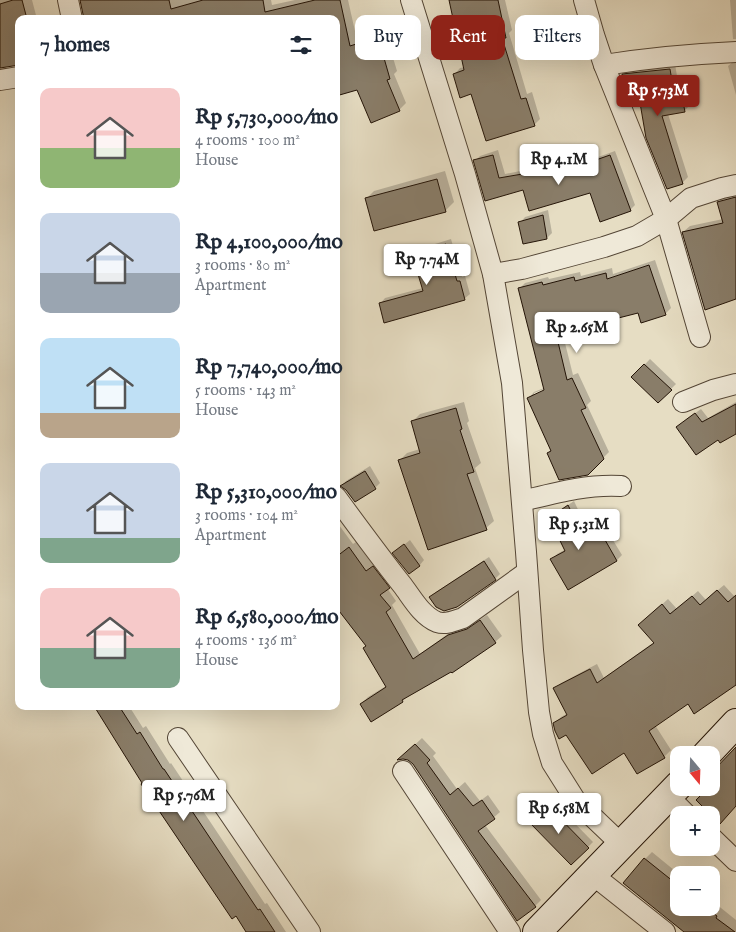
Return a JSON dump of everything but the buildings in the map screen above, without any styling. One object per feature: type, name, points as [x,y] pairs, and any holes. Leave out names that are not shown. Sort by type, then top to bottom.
[{"type":"street","points":[[68,0],[71,15]]},
{"type":"street","points":[[411,0],[466,174],[493,274],[512,383],[539,712],[543,734],[552,763],[576,801],[621,844]]},
{"type":"street","points":[[584,0],[604,65],[666,219],[700,337]]},
{"type":"street","points":[[604,65],[688,54],[736,52]]},
{"type":"street","points":[[0,80],[15,78]]},
{"type":"street","points":[[493,274],[522,269],[637,236],[666,219],[691,198],[736,185]]},
{"type":"street","points":[[682,402],[713,390],[736,384]]},
{"type":"street","points":[[522,501],[592,486],[621,486]]},
{"type":"street","points":[[340,502],[423,612],[438,622],[452,622],[463,618],[528,572]]},
{"type":"street","points":[[714,746],[736,723]]},
{"type":"street","points":[[178,738],[310,932]]},
{"type":"street","points":[[403,771],[510,932]]},
{"type":"street","points":[[537,932],[670,794]]},
{"type":"street","points":[[720,846],[736,861]]},
{"type":"street","points":[[592,875],[664,932]]}]
